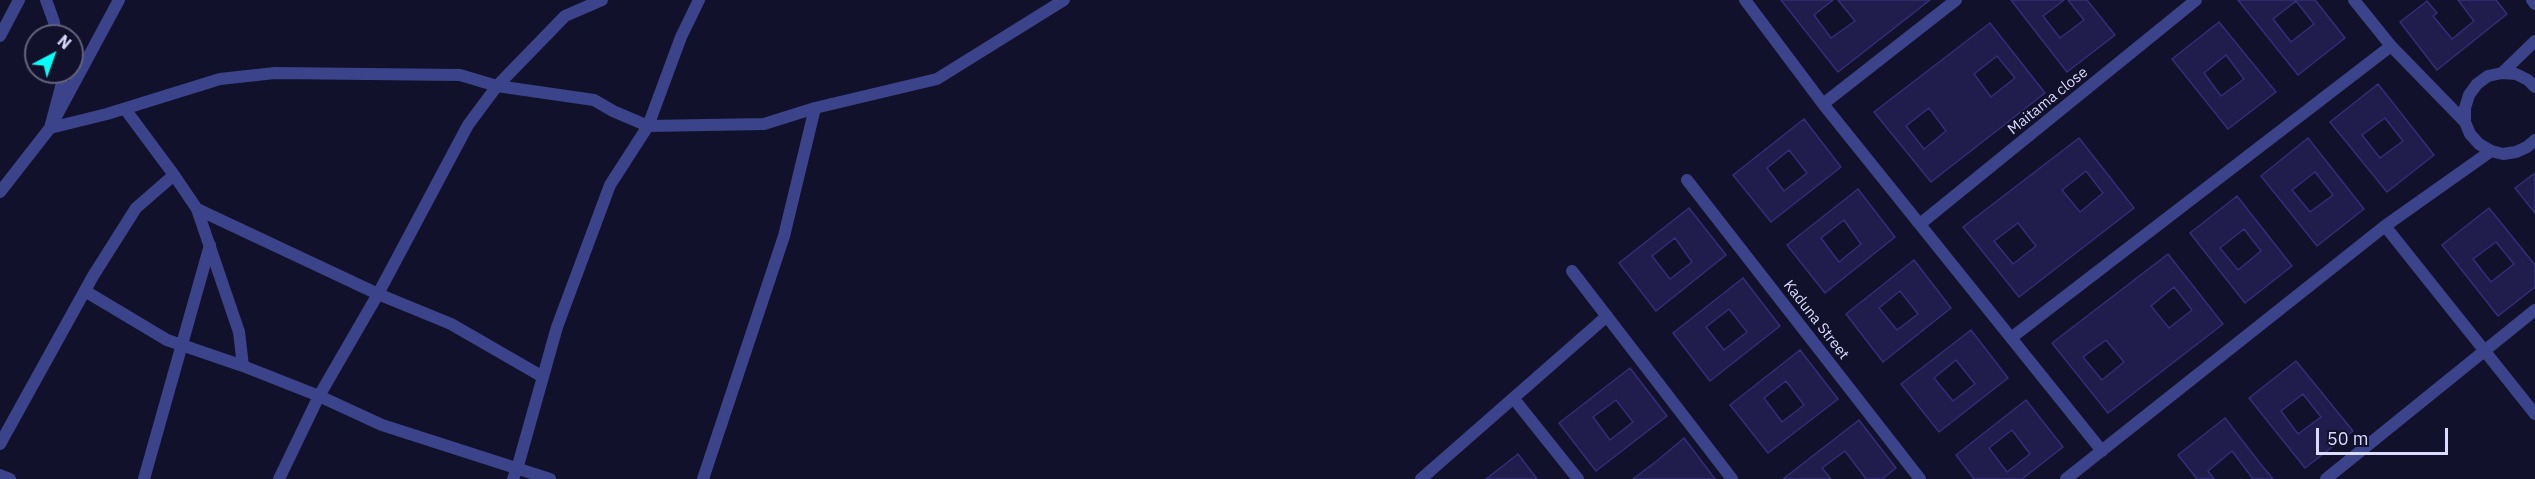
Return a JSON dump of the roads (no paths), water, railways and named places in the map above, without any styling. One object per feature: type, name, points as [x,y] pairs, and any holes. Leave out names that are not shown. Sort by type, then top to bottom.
[{"type":"street","points":[[0,36],[19,0]]},
{"type":"street","points":[[46,0],[54,24]]},
{"type":"street","points":[[0,192],[50,128],[119,0]]},
{"type":"street","points":[[279,479],[319,396],[378,294],[468,125],[497,86],[565,16],[602,0]]},
{"type":"street","points":[[515,474],[558,327],[610,185],[648,126],[681,37],[699,0]]},
{"type":"street","points":[[50,128],[125,109],[220,79],[275,74],[460,75],[497,86],[594,100],[648,126],[764,124],[815,108],[937,79],[1064,0]]},
{"type":"street","points":[[1745,0],[1823,104],[2102,451]]},
{"type":"street","points":[[1823,104],[1956,0]]},
{"type":"street","name":"Maitama close","points":[[1920,224],[2196,0]]},
{"type":"street","points":[[2354,0],[2391,46],[2465,122],[2470,134],[2479,144],[2491,151],[2503,154],[2528,147],[2535,140]]},
{"type":"street","points":[[2532,0],[2535,4]]},
{"type":"street","points":[[2502,73],[2535,41]]},
{"type":"street","points":[[2011,338],[2391,46]]},
{"type":"street","points":[[2465,122],[2465,108],[2469,95],[2477,84],[2488,76],[2502,73],[2516,74],[2528,80],[2535,87]]},
{"type":"street","points":[[50,128],[62,84]]},
{"type":"street","points":[[703,479],[784,236],[815,108]]},
{"type":"street","points":[[125,109],[197,209],[238,332],[243,366]]},
{"type":"street","points":[[2066,479],[2385,226],[2491,151]]},
{"type":"street","points":[[0,444],[84,291],[136,208],[174,175]]},
{"type":"street","name":"Kaduna Street","points":[[1687,180],[1920,479]]},
{"type":"street","points":[[197,209],[378,294],[451,324],[543,377]]},
{"type":"street","points":[[2385,226],[2535,414]]},
{"type":"street","points":[[144,479],[210,245]]},
{"type":"street","points":[[1572,271],[1732,479]]},
{"type":"street","points":[[84,291],[167,340],[243,366],[319,396],[382,425],[515,474],[550,479]]},
{"type":"street","points":[[2326,479],[2535,310]]},
{"type":"street","points":[[1421,479],[1607,316]]},
{"type":"street","points":[[1514,399],[1578,479]]},
{"type":"street","points":[[0,475],[10,479]]}]
